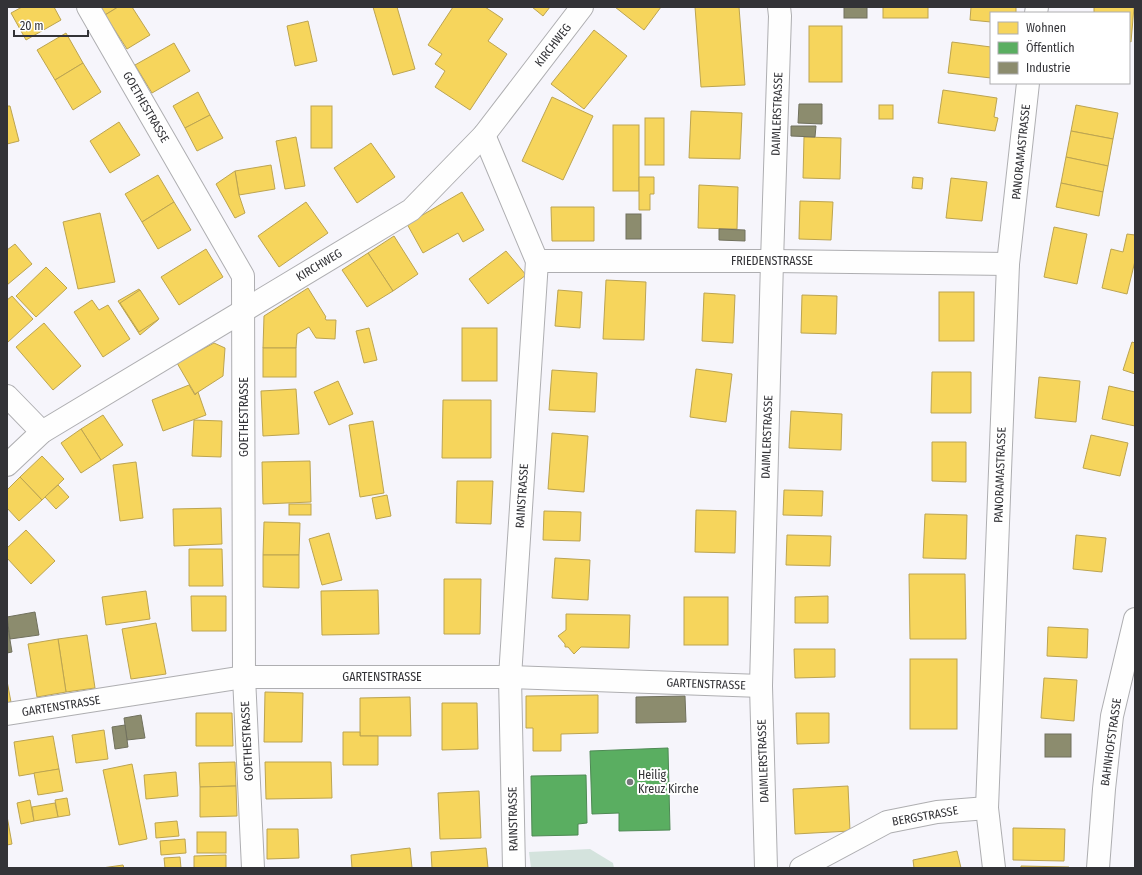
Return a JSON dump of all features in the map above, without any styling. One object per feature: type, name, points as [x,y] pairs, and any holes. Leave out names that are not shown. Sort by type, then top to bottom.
[{"type":"street","name":"GOETHESTRASSE","points":[[88,7],[242,276],[244,310],[244,677],[253,868]]},
{"type":"street","name":"KIRCHWEG","points":[[7,465],[42,432],[411,210],[484,134],[582,7]]},
{"type":"street","name":"DAIMLERSTRASSE","points":[[766,868],[761,686],[780,16],[779,7]]},
{"type":"street","name":"PANORAMASTRASSE","points":[[994,868],[987,808],[1008,264],[1028,84]]},
{"type":"street","name":"RAINSTRASSE","points":[[484,134],[537,261],[510,677],[514,868]]},
{"type":"street","name":"FRIEDENSTRASSE","points":[[537,261],[772,261],[1008,264]]},
{"type":"street","points":[[7,396],[42,432]]},
{"type":"street","name":"BAHNHOFSTRASSE","points":[[1098,868],[1104,788],[1112,716],[1135,619]]},
{"type":"street","name":"GARTENSTRASSE","points":[[7,714],[244,677],[510,677],[711,692],[761,686]]},
{"type":"street","name":"BERGSTRASSE","points":[[801,868],[888,822],[936,812],[987,808]]},
{"type":"shaded area","points":[[590,849],[613,863],[614,868],[531,868],[529,852]]},
{"type":"building: Wohnen","points":[[22,7],[54,7],[61,20],[26,40],[11,13]]},
{"type":"building: Wohnen","points":[[100,7],[118,7],[105,15]]},
{"type":"building: Wohnen","points":[[118,7],[132,7],[150,35],[127,49],[105,15]]},
{"type":"building: Wohnen","points":[[373,7],[397,7],[415,69],[393,75]]},
{"type":"building: Wohnen","points":[[453,7],[485,7],[503,19],[488,41],[507,54],[470,110],[435,87],[445,71],[435,64],[442,54],[428,45]]},
{"type":"building: Wohnen","points":[[532,7],[550,7],[543,16]]},
{"type":"building: Wohnen","points":[[615,7],[661,7],[644,30]]},
{"type":"building: Wohnen","points":[[695,7],[739,7],[745,85],[701,87]]},
{"type":"building: Wohnen","points":[[883,7],[928,7],[928,18],[883,18]]},
{"type":"building: Wohnen","points":[[971,7],[1016,7],[1016,12],[990,12],[990,22],[970,20]]},
{"type":"building: Wohnen","points":[[1094,7],[1134,7],[1131,42],[1130,12],[1094,12]]},
{"type":"building: Wohnen","points":[[308,21],[317,61],[295,66],[287,26]]},
{"type":"building: Wohnen","points":[[809,26],[842,26],[842,82],[809,82]]},
{"type":"building: Wohnen","points":[[594,30],[627,56],[584,109],[551,84]]},
{"type":"building: Wohnen","points":[[66,33],[83,63],[55,80],[37,50]]},
{"type":"building: Wohnen","points":[[952,42],[990,47],[990,78],[948,73]]},
{"type":"building: Wohnen","points":[[174,43],[190,71],[152,93],[135,65]]},
{"type":"building: Wohnen","points":[[83,63],[101,92],[73,110],[55,80]]},
{"type":"building: Wohnen","points":[[943,90],[997,98],[994,117],[998,118],[995,131],[938,123]]},
{"type":"building: Wohnen","points":[[198,92],[210,115],[185,128],[173,106]]},
{"type":"building: Wohnen","points":[[552,97],[593,116],[563,180],[522,161]]},
{"type":"building: Wohnen","points":[[879,105],[893,105],[893,119],[879,119]]},
{"type":"building: Wohnen","points":[[1076,105],[1118,113],[1113,139],[1071,131]]},
{"type":"building: Wohnen","points":[[7,106],[10,106],[19,141],[7,144]]},
{"type":"building: Wohnen","points":[[311,106],[332,106],[332,148],[311,148]]},
{"type":"building: Wohnen","points":[[691,111],[742,113],[740,159],[689,158]]},
{"type":"building: Wohnen","points":[[210,115],[223,138],[197,151],[185,128]]},
{"type":"building: Wohnen","points":[[645,118],[664,118],[664,165],[645,165]]},
{"type":"building: Wohnen","points":[[119,122],[140,155],[110,173],[90,141]]},
{"type":"building: Wohnen","points":[[613,125],[639,125],[639,191],[613,191]]},
{"type":"building: Wohnen","points":[[1071,131],[1113,139],[1108,166],[1066,157]]},
{"type":"building: Wohnen","points":[[296,137],[305,186],[285,189],[276,141]]},
{"type":"building: Wohnen","points":[[804,137],[841,138],[840,179],[803,178]]},
{"type":"building: Wohnen","points":[[371,143],[395,177],[357,203],[334,168]]},
{"type":"building: Wohnen","points":[[1066,157],[1108,166],[1103,192],[1061,183]]},
{"type":"building: Wohnen","points":[[271,165],[275,189],[239,195],[235,171]]},
{"type":"building: Wohnen","points":[[235,171],[239,195],[245,213],[235,218],[216,184]]},
{"type":"building: Wohnen","points":[[158,175],[174,202],[142,222],[125,194]]},
{"type":"building: Wohnen","points":[[639,177],[654,177],[654,194],[650,194],[650,210],[639,210]]},
{"type":"building: Wohnen","points":[[913,177],[923,178],[922,189],[912,188]]},
{"type":"building: Wohnen","points":[[951,178],[987,182],[982,221],[946,218]]},
{"type":"building: Wohnen","points":[[1061,183],[1103,192],[1099,216],[1056,207]]},
{"type":"building: Wohnen","points":[[699,185],[738,187],[737,229],[698,228]]},
{"type":"building: Wohnen","points":[[462,192],[484,230],[463,242],[458,233],[423,253],[407,224]]},
{"type":"building: Wohnen","points":[[800,201],[833,202],[831,240],[799,239]]},
{"type":"building: Wohnen","points":[[174,202],[191,230],[158,249],[142,222]]},
{"type":"building: Wohnen","points":[[306,202],[328,233],[279,267],[258,236]]},
{"type":"building: Wohnen","points":[[551,207],[594,207],[594,241],[552,241]]},
{"type":"building: Wohnen","points":[[100,213],[115,282],[78,289],[63,222]]},
{"type":"building: Wohnen","points":[[1054,227],[1087,234],[1077,284],[1044,277]]},
{"type":"building: Wohnen","points":[[1127,234],[1135,235],[1135,261],[1127,294],[1102,288],[1111,249],[1123,252]]},
{"type":"building: Wohnen","points":[[394,236],[418,274],[393,291],[368,253]]},
{"type":"building: Wohnen","points":[[15,244],[32,264],[7,285],[7,250]]},
{"type":"building: Wohnen","points":[[206,249],[223,277],[179,305],[161,277]]},
{"type":"building: Wohnen","points":[[506,251],[526,275],[488,304],[469,279]]},
{"type":"building: Wohnen","points":[[368,253],[393,291],[367,307],[342,270]]},
{"type":"building: Wohnen","points":[[46,267],[67,288],[36,317],[16,296]]},
{"type":"building: Wohnen","points":[[606,280],[646,282],[644,340],[603,339]]},
{"type":"building: Wohnen","points":[[308,288],[326,317],[326,320],[336,320],[335,339],[316,338],[309,327],[297,334],[296,348],[263,348],[264,316]]},
{"type":"building: Wohnen","points":[[139,289],[158,320],[140,335],[118,301]]},
{"type":"building: Wohnen","points":[[140,290],[159,319],[139,332],[120,303]]},
{"type":"building: Wohnen","points":[[558,290],[582,292],[580,328],[555,326]]},
{"type":"building: Wohnen","points":[[939,292],[974,292],[974,341],[939,341]]},
{"type":"building: Wohnen","points":[[704,293],[735,295],[733,343],[702,341]]},
{"type":"building: Wohnen","points":[[802,295],[837,296],[836,334],[801,333]]},
{"type":"building: Wohnen","points":[[12,296],[33,319],[8,342],[7,300]]},
{"type":"building: Wohnen","points":[[92,300],[99,310],[108,305],[130,339],[103,357],[74,312]]},
{"type":"building: Wohnen","points":[[44,323],[81,366],[53,390],[16,347]]},
{"type":"building: Wohnen","points":[[369,328],[377,360],[364,363],[356,331]]},
{"type":"building: Wohnen","points":[[462,328],[497,328],[497,381],[462,381]]},
{"type":"building: Wohnen","points":[[1132,342],[1135,343],[1135,374],[1123,370]]},
{"type":"building: Wohnen","points":[[214,343],[225,348],[223,376],[195,394],[177,363]]},
{"type":"building: Wohnen","points":[[263,348],[296,348],[296,377],[263,377]]},
{"type":"building: Wohnen","points":[[696,369],[732,374],[726,422],[690,417]]},
{"type":"building: Wohnen","points":[[552,370],[597,373],[595,412],[549,410]]},
{"type":"building: Wohnen","points":[[932,372],[971,372],[971,413],[931,413]]},
{"type":"building: Wohnen","points":[[1039,377],[1080,381],[1076,422],[1035,418]]},
{"type":"building: Wohnen","points":[[338,381],[353,414],[329,425],[314,392]]},
{"type":"building: Wohnen","points":[[189,385],[195,395],[198,392],[206,415],[163,431],[152,400]]},
{"type":"building: Wohnen","points":[[1109,386],[1135,392],[1135,426],[1102,419]]},
{"type":"building: Wohnen","points":[[296,389],[299,434],[263,436],[261,391]]},
{"type":"building: Wohnen","points":[[443,400],[491,400],[491,458],[442,458]]},
{"type":"building: Wohnen","points":[[791,411],[842,414],[841,450],[789,448]]},
{"type":"building: Wohnen","points":[[103,415],[123,445],[101,460],[81,429]]},
{"type":"building: Wohnen","points":[[194,420],[222,421],[221,457],[192,456]]},
{"type":"building: Wohnen","points":[[373,421],[384,493],[360,497],[349,425]]},
{"type":"building: Wohnen","points":[[81,429],[101,460],[81,473],[61,443]]},
{"type":"building: Wohnen","points":[[552,433],[588,436],[584,492],[548,489]]},
{"type":"building: Wohnen","points":[[1091,435],[1128,443],[1120,476],[1083,468]]},
{"type":"building: Wohnen","points":[[932,442],[966,442],[966,482],[932,481]]},
{"type":"building: Wohnen","points":[[42,456],[64,479],[42,500],[20,477]]},
{"type":"building: Wohnen","points":[[310,461],[311,502],[263,504],[262,462]]},
{"type":"building: Wohnen","points":[[136,462],[143,518],[120,521],[113,465]]},
{"type":"building: Wohnen","points":[[20,477],[42,500],[19,521],[7,508],[7,490]]},
{"type":"building: Wohnen","points":[[457,481],[493,481],[491,524],[456,523]]},
{"type":"building: Wohnen","points":[[58,485],[69,497],[56,509],[45,497]]},
{"type":"building: Wohnen","points":[[784,490],[823,491],[822,516],[783,515]]},
{"type":"building: Wohnen","points":[[387,495],[391,516],[376,519],[372,498]]},
{"type":"building: Wohnen","points":[[289,504],[311,504],[311,515],[289,515]]},
{"type":"building: Wohnen","points":[[221,508],[222,544],[174,546],[173,509]]},
{"type":"building: Wohnen","points":[[696,510],[736,511],[735,553],[695,552]]},
{"type":"building: Wohnen","points":[[544,511],[581,512],[580,541],[543,540]]},
{"type":"building: Wohnen","points":[[925,514],[967,515],[966,559],[923,558]]},
{"type":"building: Wohnen","points":[[264,522],[300,523],[299,555],[263,555]]},
{"type":"building: Wohnen","points":[[26,530],[55,561],[31,584],[7,558],[7,548]]},
{"type":"building: Wohnen","points":[[329,533],[342,580],[322,585],[309,539]]},
{"type":"building: Wohnen","points":[[787,535],[831,536],[830,566],[786,565]]},
{"type":"building: Wohnen","points":[[1076,535],[1106,538],[1102,572],[1073,569]]},
{"type":"building: Wohnen","points":[[189,549],[222,549],[223,586],[189,586]]},
{"type":"building: Wohnen","points":[[263,555],[299,555],[299,588],[263,587]]},
{"type":"building: Wohnen","points":[[555,558],[590,560],[588,600],[552,598]]},
{"type":"building: Wohnen","points":[[909,574],[965,574],[966,639],[910,639]]},
{"type":"building: Wohnen","points":[[444,579],[481,579],[480,634],[444,634]]},
{"type":"building: Wohnen","points":[[378,590],[379,634],[322,635],[321,591]]},
{"type":"building: Wohnen","points":[[146,591],[150,619],[106,625],[102,597]]},
{"type":"building: Wohnen","points":[[191,596],[226,596],[226,631],[192,631]]},
{"type":"building: Wohnen","points":[[828,596],[828,623],[795,623],[795,597]]},
{"type":"building: Wohnen","points":[[684,597],[728,597],[728,645],[684,645]]},
{"type":"building: Wohnen","points":[[566,614],[630,615],[629,648],[581,647],[574,654],[568,647],[565,647],[565,644],[558,636],[566,630]]},
{"type":"building: Wohnen","points":[[156,623],[166,674],[131,679],[122,629]]},
{"type":"building: Wohnen","points":[[1048,627],[1088,629],[1087,658],[1047,656]]},
{"type":"building: Wohnen","points":[[87,635],[95,688],[66,692],[58,639]]},
{"type":"building: Wohnen","points":[[58,639],[66,692],[37,697],[28,644]]},
{"type":"building: Wohnen","points":[[794,649],[835,649],[835,677],[795,678]]},
{"type":"building: Wohnen","points":[[910,659],[957,659],[957,729],[910,729]]},
{"type":"building: Wohnen","points":[[1044,678],[1077,680],[1074,721],[1041,718]]},
{"type":"building: Wohnen","points":[[7,681],[11,702],[7,703]]},
{"type":"building: Wohnen","points":[[265,692],[303,693],[302,742],[264,742]]},
{"type":"building: Wohnen","points":[[598,695],[598,733],[561,734],[561,751],[533,751],[533,728],[526,728],[526,696]]},
{"type":"building: Wohnen","points":[[410,697],[411,736],[360,736],[360,698]]},
{"type":"building: Wohnen","points":[[442,703],[477,703],[478,749],[442,750]]},
{"type":"building: Wohnen","points":[[196,713],[232,713],[233,746],[196,746]]},
{"type":"building: Wohnen","points":[[796,713],[829,713],[829,743],[797,744]]},
{"type":"building: Wohnen","points":[[104,730],[108,759],[76,763],[72,735]]},
{"type":"building: Wohnen","points":[[343,732],[360,732],[360,736],[378,736],[378,765],[343,765]]},
{"type":"building: Wohnen","points":[[53,736],[59,769],[19,776],[14,742]]},
{"type":"building: Wohnen","points":[[235,762],[236,786],[200,787],[199,763]]},
{"type":"building: Wohnen","points":[[265,762],[331,762],[332,798],[266,799]]},
{"type":"building: Wohnen","points":[[132,764],[147,839],[119,845],[103,770]]},
{"type":"building: Wohnen","points":[[59,769],[63,791],[38,795],[34,773]]},
{"type":"building: Wohnen","points":[[176,772],[178,796],[146,799],[144,775]]},
{"type":"building: Wohnen","points":[[236,786],[237,816],[200,817],[200,787]]},
{"type":"building: Wohnen","points":[[848,786],[850,831],[795,834],[793,789]]},
{"type":"building: Wohnen","points":[[479,791],[481,838],[440,839],[438,793]]},
{"type":"building: Wohnen","points":[[67,798],[70,815],[58,817],[55,800]]},
{"type":"building: Wohnen","points":[[30,800],[34,821],[21,824],[17,803]]},
{"type":"building: Wohnen","points":[[55,803],[58,817],[34,821],[32,807]]},
{"type":"building: Wohnen","points":[[7,816],[12,844],[7,845]]},
{"type":"building: Wohnen","points":[[177,821],[179,836],[156,838],[155,823]]},
{"type":"building: Wohnen","points":[[1013,828],[1065,829],[1064,861],[1013,860]]},
{"type":"building: Wohnen","points":[[267,829],[298,829],[299,858],[267,859]]},
{"type":"building: Wohnen","points":[[197,832],[226,832],[226,853],[197,853]]},
{"type":"building: Wohnen","points":[[185,839],[186,853],[161,855],[160,841]]},
{"type":"building: Wohnen","points":[[410,848],[412,868],[352,868],[351,855]]},
{"type":"building: Wohnen","points":[[486,848],[488,868],[432,868],[431,852]]},
{"type":"building: Wohnen","points":[[957,851],[961,868],[914,868],[913,860]]},
{"type":"building: Wohnen","points":[[226,855],[226,868],[194,868],[194,856]]},
{"type":"building: Wohnen","points":[[180,857],[181,868],[165,868],[164,858]]},
{"type":"building: Wohnen","points":[[123,865],[124,868],[102,868]]},
{"type":"building: Wohnen","points":[[1021,866],[1069,867],[1069,868],[1021,868]]},
{"type":"building: Öffentlich","name":"Heilig Kreuz Kirche","points":[[668,748],[670,830],[619,831],[619,813],[592,814],[590,751]]},
{"type":"building: Öffentlich","points":[[586,775],[587,823],[578,824],[578,835],[532,836],[531,776]]},
{"type":"building: Industrie","points":[[844,7],[867,7],[867,18],[844,18]]},
{"type":"building: Industrie","points":[[799,104],[822,104],[822,124],[798,123]]},
{"type":"building: Industrie","points":[[791,126],[816,126],[815,137],[791,136]]},
{"type":"building: Industrie","points":[[626,214],[641,214],[641,239],[626,239]]},
{"type":"building: Industrie","points":[[719,229],[745,230],[745,241],[719,240]]},
{"type":"building: Industrie","points":[[35,612],[39,635],[10,639],[7,617]]},
{"type":"building: Industrie","points":[[7,622],[12,652],[7,653]]},
{"type":"building: Industrie","points":[[685,696],[686,722],[636,723],[636,697]]},
{"type":"building: Industrie","points":[[141,715],[145,738],[127,740],[124,718]]},
{"type":"building: Industrie","points":[[125,725],[128,747],[115,749],[112,727]]},
{"type":"building: Industrie","points":[[1045,734],[1071,734],[1071,757],[1045,757]]},
{"type":"place","name":"Heilig Kreuz Kirche","points":[[630,782]]}]
